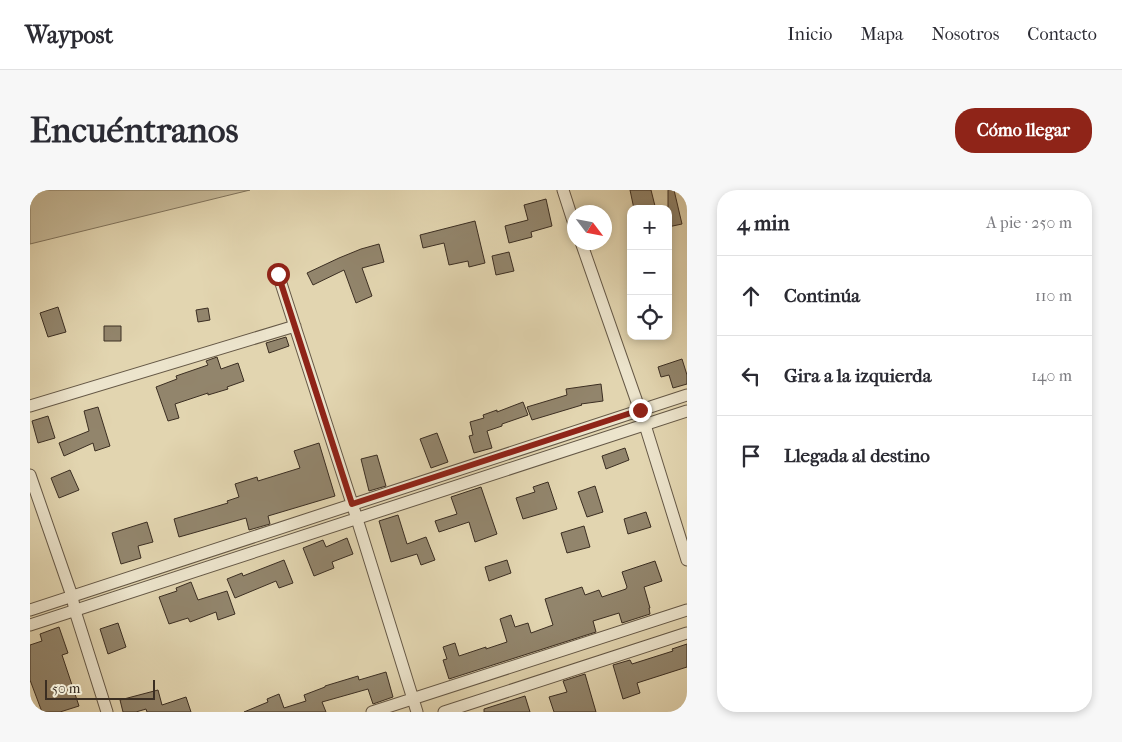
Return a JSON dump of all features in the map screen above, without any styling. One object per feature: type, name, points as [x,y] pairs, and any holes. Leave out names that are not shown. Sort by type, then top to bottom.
[{"type":"street","points":[[563,190],[568,205]]},
{"type":"street","points":[[584,250],[645,425],[687,560]]},
{"type":"street","points":[[278,274],[417,712]]},
{"type":"street","points":[[30,406],[295,326]]},
{"type":"street","points":[[30,610],[687,395]]},
{"type":"street","points":[[30,625],[687,411]]},
{"type":"street","points":[[30,475],[72,596],[107,712]]},
{"type":"street","points":[[372,712],[687,610]]},
{"type":"street","points":[[444,712],[687,633]]},
{"type":"shaded area","points":[[30,190],[250,190],[30,244]]},
{"type":"building","points":[[630,190],[651,190],[655,205],[633,205]]},
{"type":"building","points":[[668,190],[674,190],[682,224],[672,226],[672,205],[668,205]]},
{"type":"building","points":[[546,199],[552,226],[531,232],[532,237],[509,243],[505,226],[528,220],[524,205]]},
{"type":"building","points":[[475,221],[485,263],[469,267],[468,261],[449,265],[444,243],[423,248],[420,235]]},
{"type":"building","points":[[379,244],[384,262],[362,268],[372,296],[356,303],[344,270],[313,285],[307,273],[361,249]]},
{"type":"building","points":[[509,252],[514,271],[496,275],[492,256]]},
{"type":"building","points":[[58,307],[66,332],[48,337],[40,313]]},
{"type":"building","points":[[208,308],[210,320],[198,322],[196,310]]},
{"type":"building","points":[[104,326],[121,326],[121,341],[104,341]]},
{"type":"building","points":[[286,337],[289,346],[269,353],[266,343]]},
{"type":"building","points":[[217,357],[221,369],[238,363],[244,381],[227,387],[228,389],[208,395],[208,393],[175,404],[179,418],[168,421],[156,387],[177,379],[176,376],[208,365],[206,361]]},
{"type":"building","points":[[682,359],[687,375],[687,384],[673,388],[669,375],[661,377],[658,367]]},
{"type":"building","points":[[601,384],[603,401],[581,404],[532,420],[527,407],[567,395],[566,389]]},
{"type":"building","points":[[523,402],[528,415],[487,431],[492,448],[474,453],[469,436],[473,435],[470,422],[484,418],[483,415]]},
{"type":"building","points":[[98,407],[110,446],[95,451],[93,443],[64,456],[59,443],[89,431],[84,411]]},
{"type":"building","points":[[48,416],[55,438],[38,443],[32,421]]},
{"type":"building","points":[[437,433],[448,462],[431,468],[420,439]]},
{"type":"building","points":[[319,443],[335,496],[268,516],[270,524],[249,530],[246,518],[179,537],[174,519],[228,503],[227,501],[239,497],[235,484],[257,477],[258,481],[300,468],[294,451]]},
{"type":"building","points":[[625,448],[629,460],[606,469],[602,456]]},
{"type":"building","points":[[377,455],[386,486],[369,491],[361,459]]},
{"type":"building","points":[[70,470],[79,490],[59,498],[51,478]]},
{"type":"building","points":[[548,482],[557,509],[523,519],[516,498],[535,492],[533,487]]},
{"type":"building","points":[[595,486],[603,512],[587,517],[578,492]]},
{"type":"building","points":[[481,487],[497,534],[475,542],[469,522],[439,532],[435,521],[457,514],[451,497]]},
{"type":"building","points":[[646,512],[651,527],[628,534],[624,519]]},
{"type":"building","points":[[398,515],[407,544],[426,537],[435,560],[421,565],[417,554],[391,562],[379,521]]},
{"type":"building","points":[[147,522],[153,542],[138,546],[141,558],[121,564],[112,533]]},
{"type":"building","points":[[584,526],[590,547],[567,553],[561,533]]},
{"type":"building","points":[[347,538],[353,554],[332,562],[334,568],[314,576],[303,548],[323,540],[326,547]]},
{"type":"building","points":[[284,560],[293,583],[279,588],[276,581],[235,598],[227,579],[242,573],[243,576]]},
{"type":"building","points":[[507,560],[511,573],[489,581],[485,567]]},
{"type":"building","points":[[655,561],[662,581],[644,587],[650,614],[622,623],[619,613],[593,621],[596,632],[449,679],[443,660],[447,659],[443,647],[455,643],[459,656],[507,642],[500,619],[511,615],[515,627],[528,623],[531,633],[553,625],[545,599],[582,587],[585,595],[599,590],[602,597],[626,589],[622,572]]},
{"type":"building","points":[[191,582],[198,600],[227,591],[235,614],[218,620],[216,612],[190,622],[188,618],[169,624],[159,597],[177,591],[176,588]]},
{"type":"building","points":[[118,623],[126,647],[108,654],[100,629]]},
{"type":"building","points":[[59,627],[68,653],[62,655],[79,706],[60,712],[42,712],[30,680],[30,645],[42,641],[40,634]]},
{"type":"building","points":[[687,644],[687,667],[637,683],[640,693],[623,699],[613,665],[630,660],[632,664],[673,651],[672,649]]},
{"type":"building","points":[[386,672],[393,697],[373,704],[368,689],[322,702],[326,712],[244,712],[268,702],[267,699],[279,694],[284,708],[306,701],[304,695],[325,686],[358,676],[359,680]]},
{"type":"building","points":[[585,674],[596,712],[554,712],[549,697],[567,692],[563,681]]},
{"type":"building","points":[[158,690],[162,705],[186,697],[191,712],[147,712],[146,709],[136,712],[123,712],[120,700]]},
{"type":"building","points":[[525,696],[530,712],[484,712],[484,709]]},
{"type":"route","points":[[278,274],[352,504],[640,410]]}]
